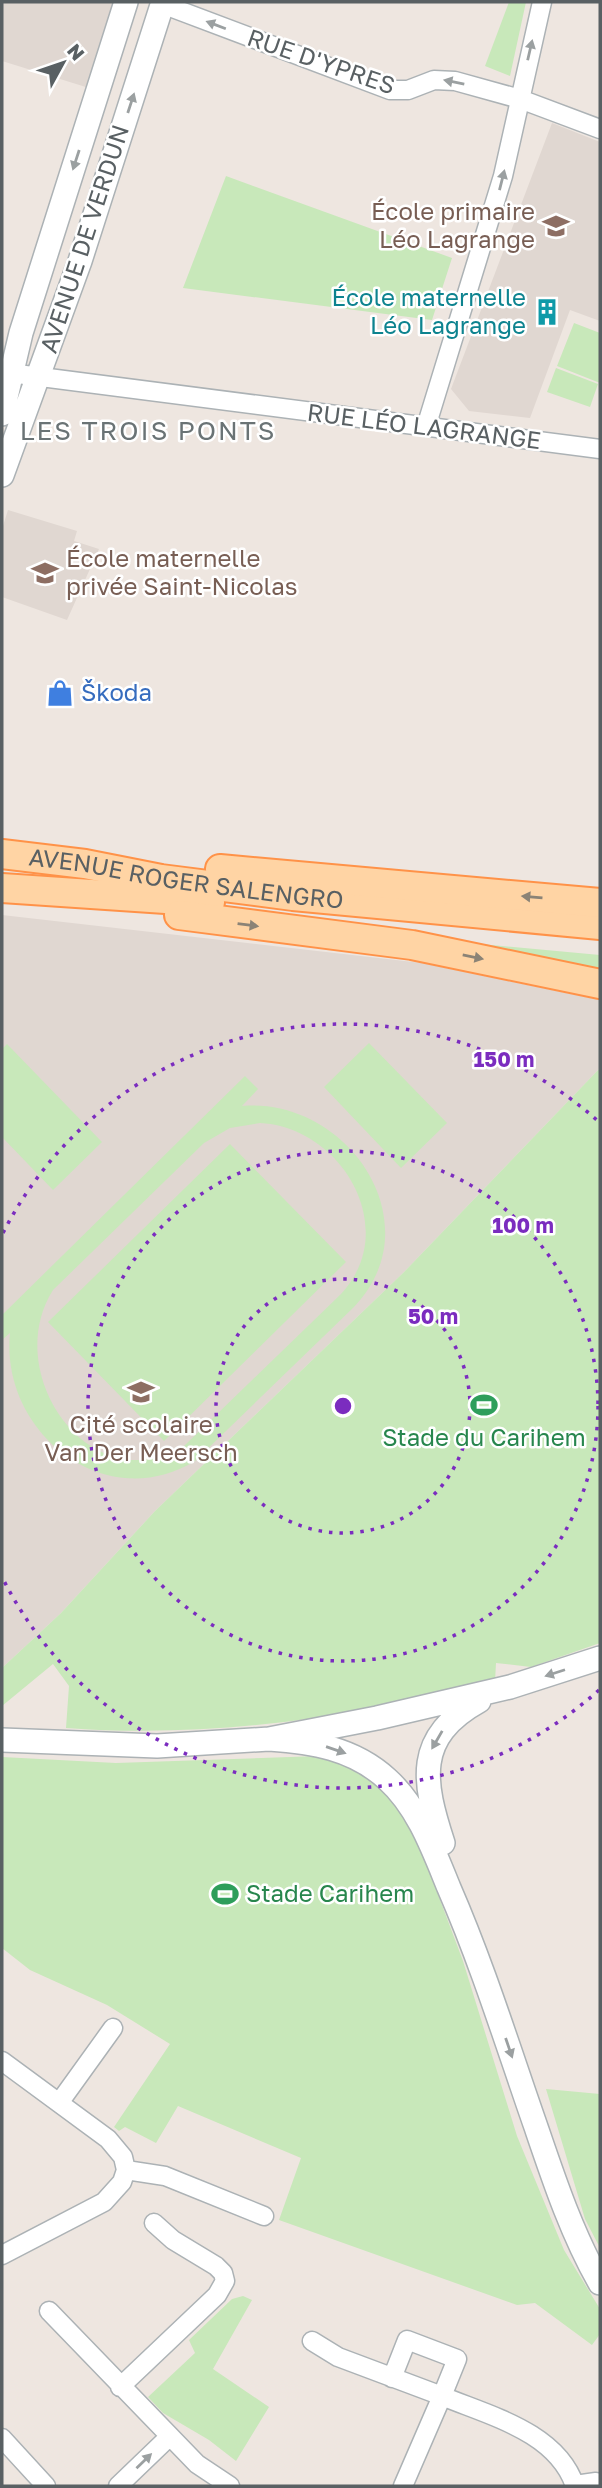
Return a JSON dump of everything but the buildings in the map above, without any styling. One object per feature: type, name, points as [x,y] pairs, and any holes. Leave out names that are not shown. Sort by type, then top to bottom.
[{"type":"main road","name":"AVENUE ROGER SALENGRO","points":[[2,853],[371,909]]},
{"type":"main road","points":[[85,864],[183,866],[600,903]]},
{"type":"main road","name":"AVENUE ROGER SALENGRO","points":[[2,888],[84,895],[371,909]]},
{"type":"main road","points":[[84,895],[210,920],[412,945],[600,984]]},
{"type":"main road","points":[[371,909],[600,925]]},
{"type":"main road","points":[[371,909],[600,935]]},
{"type":"street","name":"AVENUE DE VERDUN","points":[[2,414],[6,373],[126,2]]},
{"type":"street","points":[[426,427],[493,213],[542,2]]},
{"type":"street","name":"AVENUE DE VERDUN","points":[[2,475],[80,261],[162,3]]},
{"type":"street","name":"RUE D'YPRES","points":[[162,3],[390,90],[408,90],[441,79],[455,81],[520,99],[600,129]]},
{"type":"street","name":"RUE LÉO LAGRANGE","points":[[6,373],[600,449]]},
{"type":"street","points":[[269,1739],[421,1709],[510,1687],[600,1658]]},
{"type":"street","points":[[510,1687],[477,1702],[451,1721],[434,1742],[427,1769],[431,1807],[471,1937],[564,2207],[600,2283]]},
{"type":"street","points":[[2,1740],[158,1746],[269,1739],[305,1741],[338,1749],[372,1767],[409,1803],[471,1937]]},
{"type":"street","points":[[59,2104],[113,2028]]},
{"type":"street","points":[[2,2062],[108,2139],[123,2157],[126,2169],[122,2182],[104,2202],[2,2255]]},
{"type":"street","points":[[126,2169],[165,2175],[264,2216]]},
{"type":"street","points":[[120,2386],[217,2295],[225,2281],[223,2273],[216,2266],[173,2240],[154,2222]]},
{"type":"street","points":[[49,2311],[169,2437],[209,2474],[230,2486]]},
{"type":"street","points":[[392,2378],[407,2340],[457,2359],[403,2486]]},
{"type":"street","points":[[312,2341],[338,2357],[513,2426],[541,2442],[562,2461],[575,2486],[596,2482],[600,2485]]},
{"type":"street","points":[[118,2486],[169,2437]]},
{"type":"street","points":[[2,2438],[46,2486]]},
{"type":"shaded area","points":[[2,2],[114,2],[89,88],[2,61]]},
{"type":"shaded area","name":"École primaire Léo Lagrange","points":[[552,123],[600,142],[600,321],[570,310],[530,418],[469,411],[451,389]]},
{"type":"shaded area","name":"École maternelle privée Saint-Nicolas","points":[[8,510],[77,531],[74,541],[99,549],[67,620],[2,597],[2,529]]},
{"type":"shaded area","name":"Cité scolaire Van Der Meersch","points":[[2,915],[422,963],[600,1000],[600,1068],[404,1272],[155,1511],[61,1613],[2,1668]]},
{"type":"green space","points":[[509,2],[526,2],[510,76],[485,66]]},
{"type":"green space","points":[[226,176],[452,258],[432,320],[183,288]]},
{"type":"green space","points":[[574,323],[600,333],[600,383],[557,366]]},
{"type":"green space","points":[[556,368],[598,384],[590,407],[547,392]]},
{"type":"green space","points":[[428,939],[600,955],[600,973]]},
{"type":"green space","points":[[369,1043],[447,1123],[401,1168],[324,1087]]},
{"type":"green space","points":[[7,1044],[102,1142],[53,1190],[2,1137],[2,1049]]},
{"type":"green space","name":"Stade du Carihem","points":[[600,1068],[600,1643],[531,1667],[496,1663],[495,1682],[389,1706],[229,1728],[120,1731],[66,1728],[69,1686],[53,1664],[2,1706],[2,1668],[61,1613],[155,1511],[404,1272]]},
{"type":"green space","points":[[245,1076],[258,1089],[242,1106],[280,1109],[315,1122],[345,1143],[367,1172],[381,1204],[385,1239],[376,1274],[354,1307],[195,1461],[161,1475],[127,1478],[94,1471],[65,1455],[40,1432],[22,1402],[11,1369],[10,1333],[2,1340],[2,1315]],"holes":[[[260,1123],[289,1129],[315,1142],[337,1161],[354,1185],[364,1212],[365,1240],[358,1268],[341,1294],[184,1446],[149,1459],[117,1457],[88,1444],[64,1421],[47,1391],[38,1358],[40,1323],[53,1290],[204,1143],[230,1128]]]},
{"type":"green space","points":[[230,1144],[346,1262],[164,1441],[48,1322]]},
{"type":"green space","points":[[319,1756],[349,1765],[376,1780],[399,1807],[415,1833],[463,1961],[517,2136],[564,2250],[600,2309],[600,2334],[592,2345],[535,2303],[517,2305],[279,2220],[301,2158],[178,2106],[156,2143],[125,2127],[119,2131],[114,2127],[170,2044],[107,2005],[30,1970],[2,1948],[2,1757],[116,1763]]},
{"type":"green space","points":[[546,2089],[600,2094],[600,2248],[585,2219]]},
{"type":"green space","points":[[243,2296],[252,2300],[213,2369],[269,2407],[236,2461],[209,2440],[163,2413],[148,2397],[195,2353],[189,2340],[232,2299]]},
{"type":"place","name":"École primaire Léo Lagrange","points":[[556,226]]},
{"type":"place","name":"École maternelle Léo Lagrange","points":[[547,312]]},
{"type":"place","name":"École maternelle privée Saint-Nicolas","points":[[45,573]]},
{"type":"place","name":"Škoda","points":[[60,693]]},
{"type":"place","name":"Cité scolaire Van Der Meersch","points":[[141,1392]]},
{"type":"place","name":"Stade du Carihem","points":[[484,1405]]},
{"type":"place","name":"Stade Carihem","points":[[225,1894]]},
{"type":"district","name":"LES TROIS PONTS","points":[[148,431]]}]
